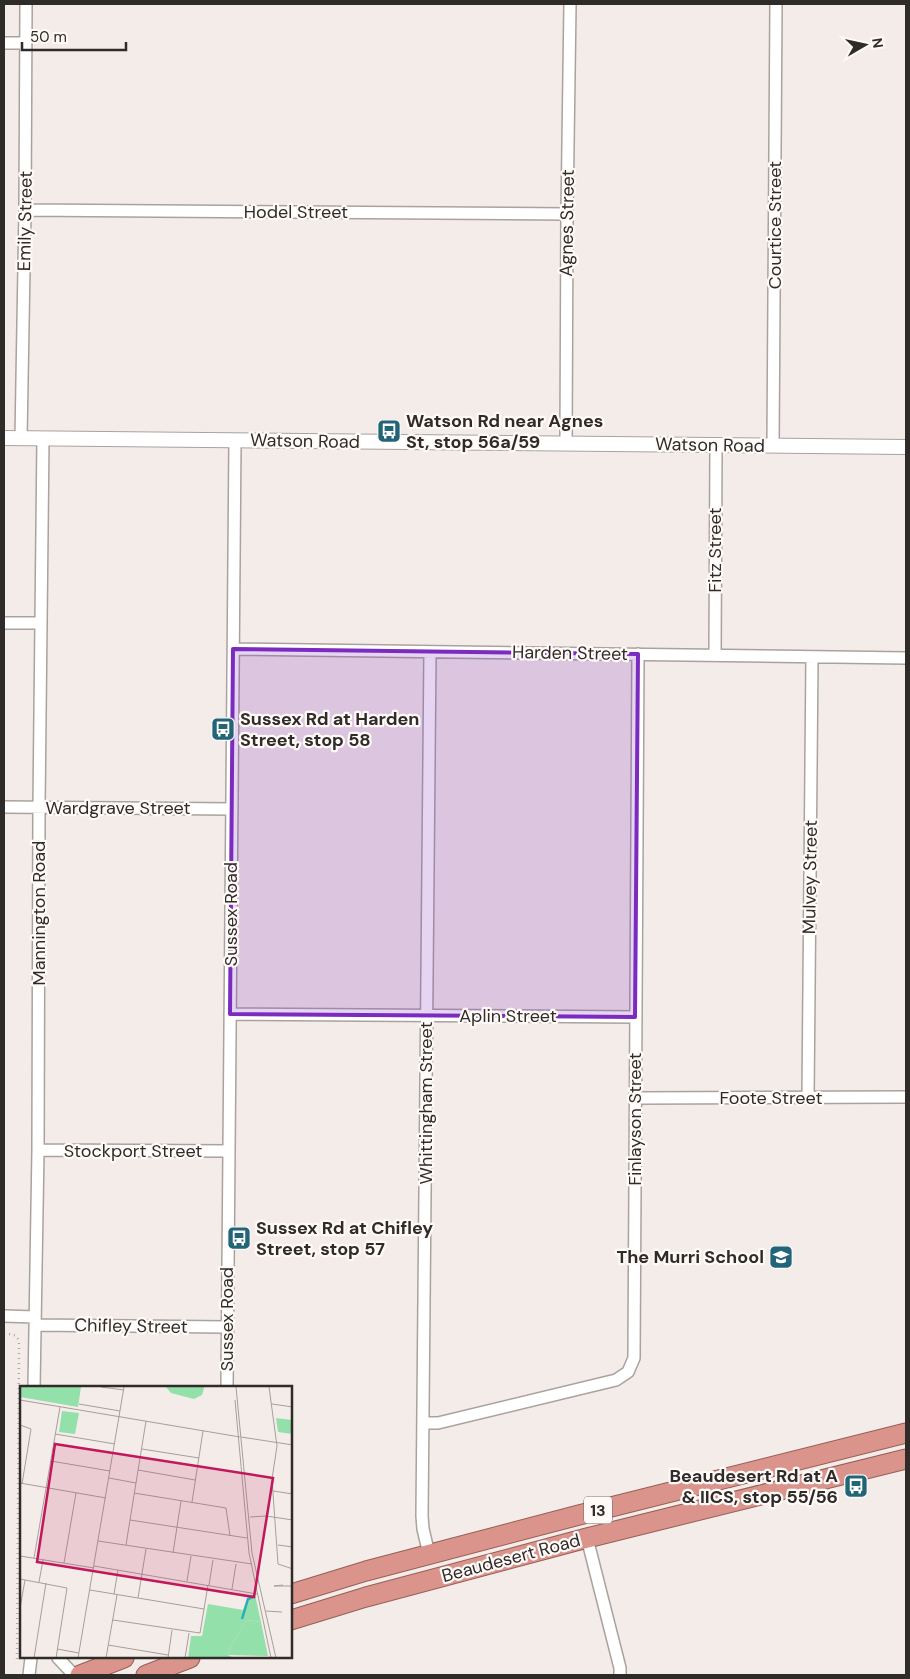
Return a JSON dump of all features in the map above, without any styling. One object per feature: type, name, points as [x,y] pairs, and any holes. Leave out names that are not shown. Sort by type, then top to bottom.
[{"type":"highway","name":"Beaudesert Road","points":[[292,1594],[349,1576],[588,1512],[906,1433]]},
{"type":"highway","name":"Beaudesert Road","points":[[292,1620],[366,1597],[587,1538],[906,1459]]},
{"type":"highway","points":[[80,1675],[121,1659]]},
{"type":"highway","points":[[146,1675],[187,1659]]},
{"type":"street","name":"Emily Street","points":[[21,438],[26,4]]},
{"type":"street","name":"Agnes Street","points":[[566,443],[570,4]]},
{"type":"street","name":"Courtice Street","points":[[773,446],[776,4]]},
{"type":"street","points":[[4,43],[26,43]]},
{"type":"street","name":"Hodel Street","points":[[25,210],[567,214]]},
{"type":"street","name":"Watson Road","points":[[4,438],[906,446]]},
{"type":"street","name":"Mannington Road","points":[[34,1386],[38,1150],[43,438]]},
{"type":"street","name":"Sussex Road","points":[[227,1386],[235,440]]},
{"type":"street","name":"Fitz Street","points":[[715,655],[716,445]]},
{"type":"street","points":[[4,623],[41,623]]},
{"type":"street","name":"Harden Street","points":[[233,649],[906,658]]},
{"type":"street","name":"Whittingham Street","points":[[429,1554],[422,1516],[430,652]]},
{"type":"street","name":"Finlayson Street","points":[[424,1423],[438,1423],[616,1380],[628,1372],[634,1358],[638,654]]},
{"type":"street","name":"Mulvey Street","points":[[808,1097],[812,657]]},
{"type":"street","name":"Wardgrave Street","points":[[4,807],[232,809]]},
{"type":"street","name":"Aplin Street","points":[[230,1014],[635,1017]]},
{"type":"street","name":"Foote Street","points":[[636,1098],[906,1097]]},
{"type":"street","name":"Stockport Street","points":[[38,1150],[229,1151]]},
{"type":"street","name":"Chifley Street","points":[[4,1316],[35,1321],[227,1327]]},
{"type":"street","points":[[587,1538],[620,1668],[620,1675]]},
{"type":"street","points":[[29,1675],[31,1659]]},
{"type":"street","points":[[59,1659],[74,1675]]},
{"type":"path","points":[[4,1334],[17,1336],[19,1342],[17,1669]]},
{"type":"highlighted area","points":[[233,649],[638,654],[635,1017],[230,1014]]},
{"type":"place","name":"Watson Rd near Agnes St, stop 56a/59","points":[[389,431]]},
{"type":"place","name":"Sussex Rd at Harden Street, stop 58","points":[[223,729]]},
{"type":"place","name":"Sussex Rd at Chifley Street, stop 57","points":[[239,1238]]},
{"type":"place","name":"The Murri School","points":[[781,1257]]},
{"type":"place","name":"Beaudesert Rd at A & IICS, stop 55/56","points":[[856,1486]]}]
